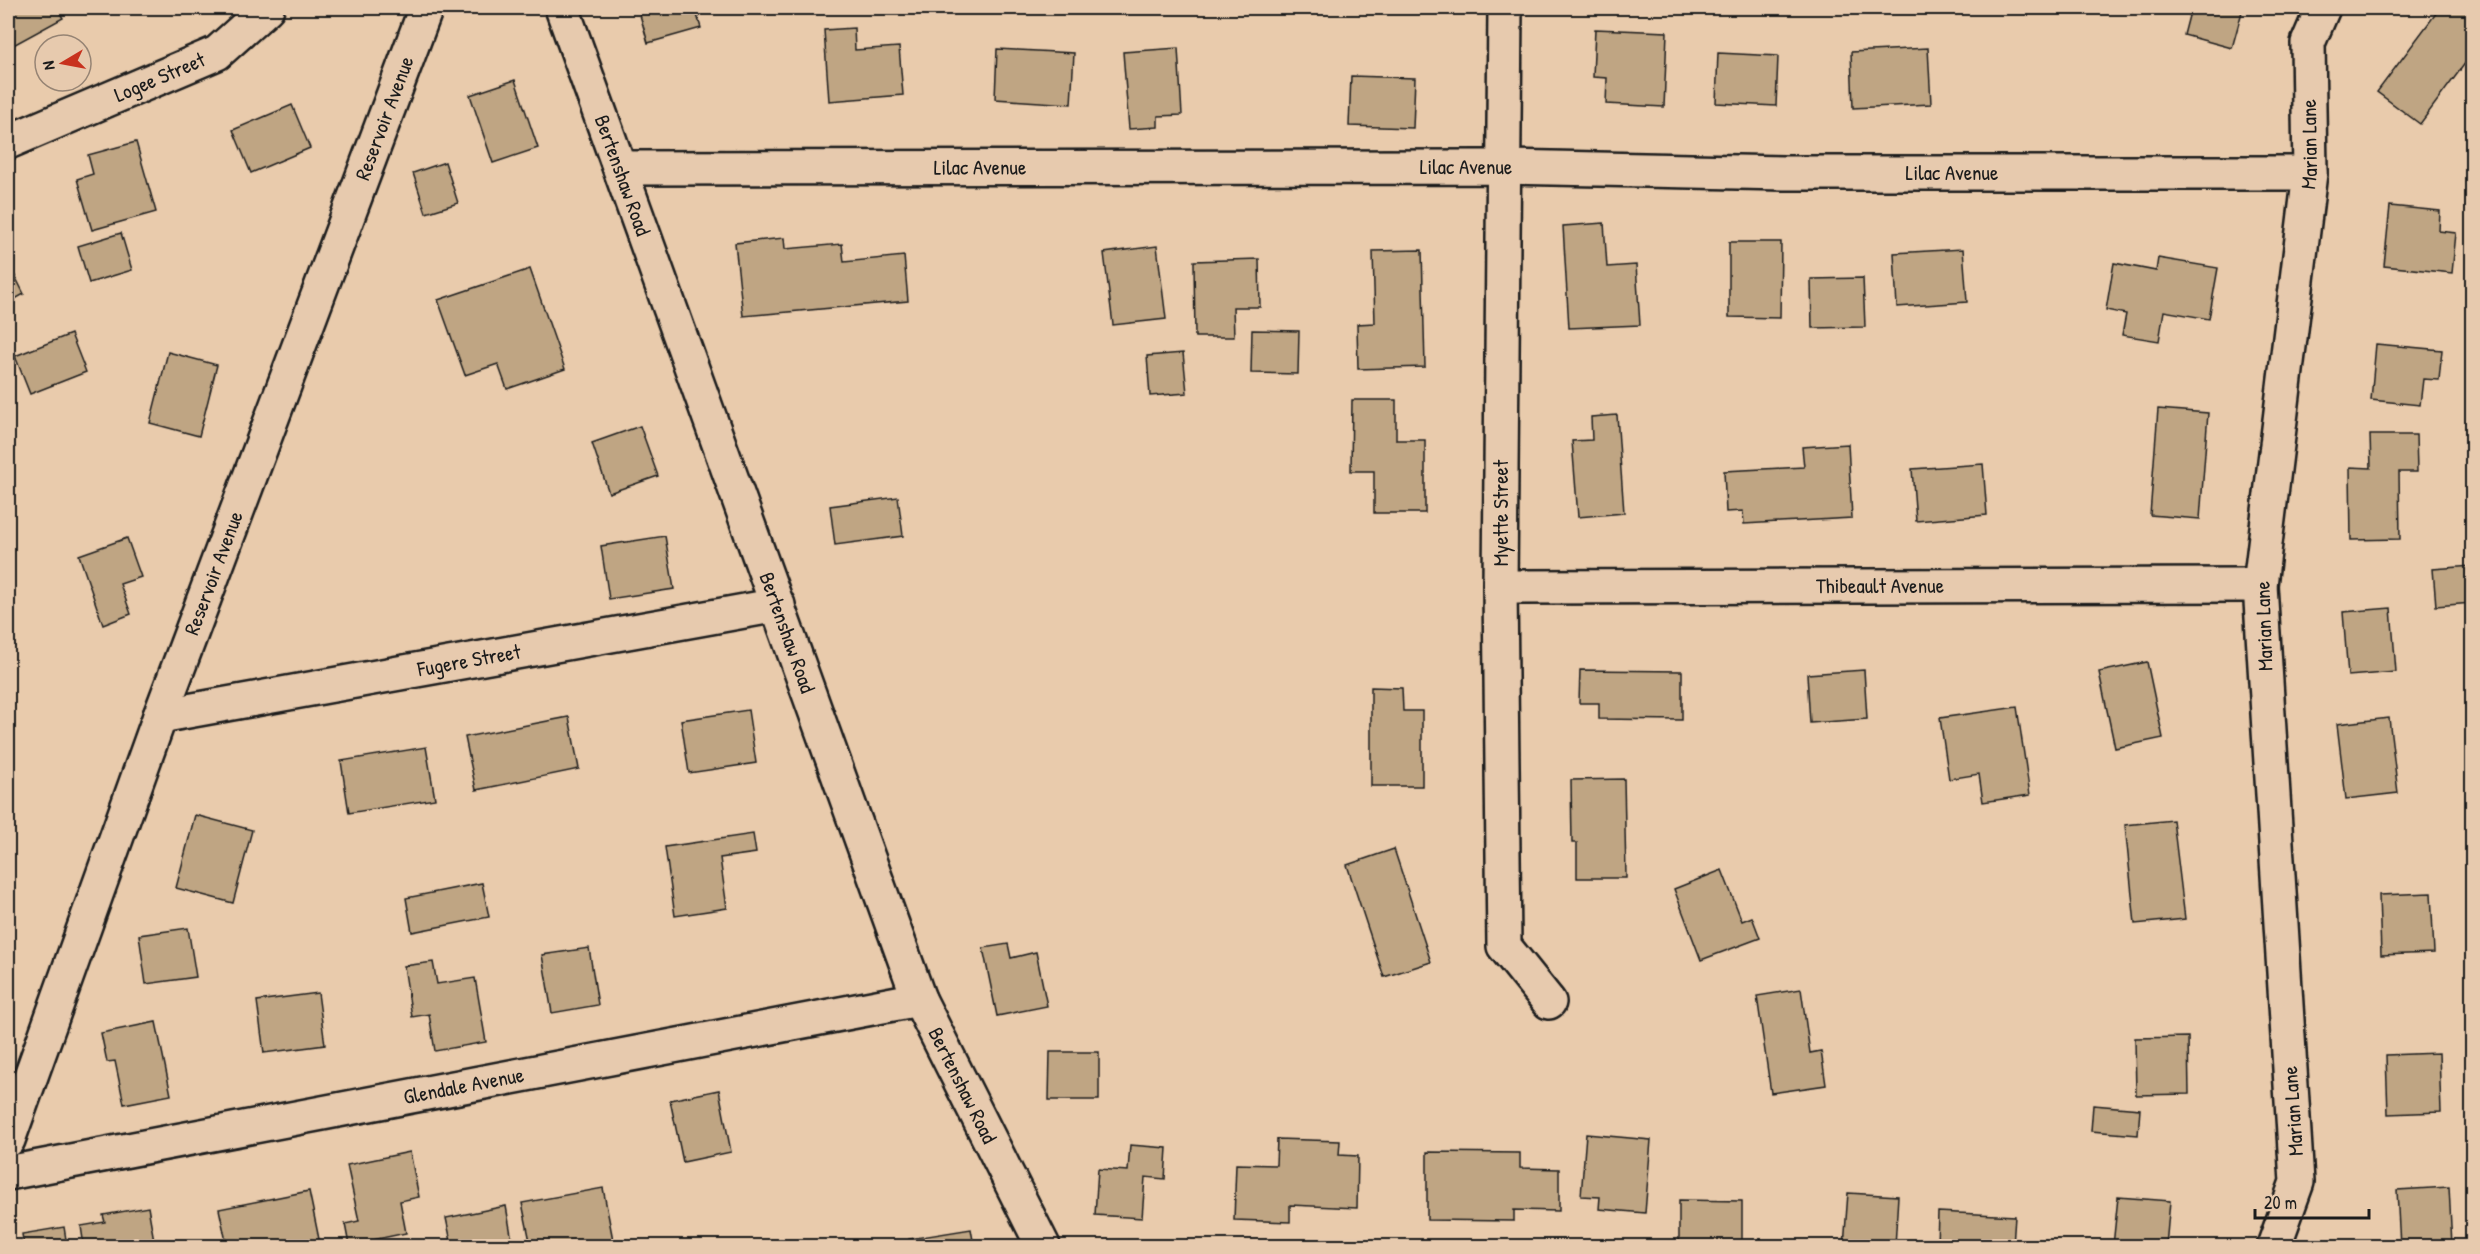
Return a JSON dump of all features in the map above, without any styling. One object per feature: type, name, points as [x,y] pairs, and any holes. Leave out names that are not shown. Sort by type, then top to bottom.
[{"type":"street","name":"Logee Street","points":[[8,142],[217,53],[267,8]]},
{"type":"street","name":"Reservoir Avenue","points":[[8,1140],[160,716],[426,8]]},
{"type":"street","name":"Bertenshaw Road","points":[[562,8],[919,999],[1044,1246]]},
{"type":"street","name":"Myette Street","points":[[1505,8],[1500,587],[1504,946],[1549,1002]]},
{"type":"street","name":"Marian Lane","points":[[2274,1246],[2297,1182],[2260,585],[2310,173],[2308,44],[2323,8]]},
{"type":"street","name":"Lilac Avenue","points":[[621,168],[1504,167],[1784,173],[2310,173]]},
{"type":"street","name":"Thibeault Avenue","points":[[1500,587],[2260,585]]},
{"type":"street","name":"Fugere Street","points":[[160,716],[778,605]]},
{"type":"street","name":"Glendale Avenue","points":[[8,1173],[919,999]]},
{"type":"building","points":[[8,8],[57,8],[63,18],[8,48]]},
{"type":"building","points":[[638,8],[695,8],[701,28],[648,43]]},
{"type":"building","points":[[2191,8],[2243,8],[2232,48],[2184,35]]},
{"type":"building","points":[[2440,8],[2472,8],[2472,54],[2420,124],[2377,92]]},
{"type":"building","points":[[854,28],[855,50],[899,47],[903,95],[829,101],[824,30]]},
{"type":"building","points":[[1595,29],[1667,32],[1664,107],[1606,104],[1607,78],[1593,77]]},
{"type":"building","points":[[1178,48],[1182,115],[1158,116],[1158,127],[1129,129],[1123,52]]},
{"type":"building","points":[[1928,48],[1931,104],[1853,108],[1851,52]]},
{"type":"building","points":[[997,49],[1074,53],[1071,104],[995,99]]},
{"type":"building","points":[[1718,53],[1778,56],[1776,106],[1716,103]]},
{"type":"building","points":[[1351,76],[1415,78],[1413,128],[1349,126]]},
{"type":"building","points":[[515,80],[538,148],[493,163],[470,95]]},
{"type":"building","points":[[292,105],[310,148],[251,173],[233,130]]},
{"type":"building","points":[[136,142],[156,212],[92,230],[77,179],[93,174],[88,155]]},
{"type":"building","points":[[445,162],[458,203],[426,213],[413,173]]},
{"type":"building","points":[[2390,206],[2440,211],[2439,231],[2456,233],[2452,273],[2384,266]]},
{"type":"building","points":[[1604,223],[1607,267],[1636,265],[1640,325],[1569,328],[1563,226]]},
{"type":"building","points":[[121,233],[132,270],[89,283],[78,246]]},
{"type":"building","points":[[784,238],[785,249],[842,244],[844,262],[904,256],[908,301],[743,316],[735,243]]},
{"type":"building","points":[[1729,242],[1781,242],[1780,318],[1729,317]]},
{"type":"building","points":[[1157,246],[1166,319],[1113,325],[1104,253]]},
{"type":"building","points":[[1963,249],[1967,302],[1897,307],[1894,253]]},
{"type":"building","points":[[1422,250],[1425,367],[1358,369],[1357,324],[1375,323],[1373,251]]},
{"type":"building","points":[[2158,258],[2218,268],[2209,319],[2164,311],[2159,341],[2122,335],[2126,314],[2106,310],[2114,263],[2156,271]]},
{"type":"building","points":[[1259,259],[1260,307],[1233,307],[1234,337],[1195,337],[1194,261]]},
{"type":"building","points":[[8,262],[24,294],[8,303]]},
{"type":"building","points":[[530,269],[565,369],[507,389],[498,364],[465,375],[438,300]]},
{"type":"building","points":[[1863,278],[1865,327],[1812,328],[1811,279]]},
{"type":"building","points":[[1252,330],[1299,331],[1298,374],[1251,373]]},
{"type":"building","points":[[71,334],[86,372],[30,394],[15,356]]},
{"type":"building","points":[[2376,344],[2442,350],[2439,380],[2423,379],[2420,405],[2371,400]]},
{"type":"building","points":[[168,352],[217,365],[199,436],[150,423]]},
{"type":"building","points":[[1183,353],[1187,393],[1150,396],[1147,356]]},
{"type":"building","points":[[1352,400],[1396,400],[1396,440],[1425,440],[1425,513],[1374,513],[1374,471],[1351,471]]},
{"type":"building","points":[[2158,409],[2208,413],[2200,519],[2150,515]]},
{"type":"building","points":[[1617,415],[1624,513],[1578,517],[1572,441],[1592,440],[1591,417]]},
{"type":"building","points":[[640,426],[658,476],[609,493],[592,443]]},
{"type":"building","points":[[2370,435],[2416,435],[2417,472],[2399,472],[2400,539],[2351,540],[2350,467],[2371,468]]},
{"type":"building","points":[[1848,444],[1852,518],[1744,524],[1743,511],[1726,512],[1724,471],[1804,467],[1802,447]]},
{"type":"building","points":[[1983,464],[1987,515],[1916,521],[1912,469]]},
{"type":"building","points":[[898,497],[903,536],[835,545],[830,506]]},
{"type":"building","points":[[665,536],[674,589],[609,599],[601,546]]},
{"type":"building","points":[[127,538],[141,577],[120,584],[131,614],[103,625],[79,555]]},
{"type":"building","points":[[2472,566],[2472,603],[2436,606],[2433,569]]},
{"type":"building","points":[[2391,608],[2396,672],[2348,676],[2343,612]]},
{"type":"building","points":[[2147,662],[2163,738],[2115,748],[2099,672]]},
{"type":"building","points":[[1580,670],[1682,671],[1682,720],[1599,719],[1599,703],[1579,703]]},
{"type":"building","points":[[1864,670],[1867,719],[1810,723],[1807,674]]},
{"type":"building","points":[[1371,687],[1402,688],[1403,711],[1422,711],[1422,786],[1371,786]]},
{"type":"building","points":[[2017,707],[2030,795],[1983,802],[1979,774],[1949,779],[1940,718]]},
{"type":"building","points":[[748,710],[756,763],[689,773],[681,720]]},
{"type":"building","points":[[569,717],[579,769],[476,790],[465,737]]},
{"type":"building","points":[[2389,718],[2398,793],[2346,799],[2337,724]]},
{"type":"building","points":[[426,747],[435,799],[349,813],[341,761]]},
{"type":"building","points":[[1624,779],[1626,878],[1577,878],[1577,843],[1572,843],[1571,780]]},
{"type":"building","points":[[195,815],[252,830],[233,903],[176,888]]},
{"type":"building","points":[[2173,820],[2185,919],[2135,924],[2125,825]]},
{"type":"building","points":[[753,834],[756,853],[720,858],[727,908],[675,916],[665,847]]},
{"type":"building","points":[[1394,849],[1431,962],[1384,977],[1347,865]]},
{"type":"building","points":[[1722,870],[1742,921],[1752,917],[1760,938],[1701,960],[1674,889]]},
{"type":"building","points":[[482,883],[489,917],[412,932],[406,898]]},
{"type":"building","points":[[2431,893],[2434,953],[2381,955],[2379,895]]},
{"type":"building","points":[[188,928],[196,977],[146,984],[139,935]]},
{"type":"building","points":[[1008,944],[1011,958],[1036,952],[1047,1006],[997,1016],[983,948]]},
{"type":"building","points":[[589,948],[598,1005],[552,1013],[542,955]]},
{"type":"building","points":[[433,962],[437,984],[475,978],[486,1042],[435,1051],[429,1014],[412,1017],[404,966]]},
{"type":"building","points":[[1801,989],[1810,1053],[1821,1051],[1826,1085],[1771,1093],[1757,996]]},
{"type":"building","points":[[318,993],[325,1045],[264,1053],[257,1001]]},
{"type":"building","points":[[156,1022],[171,1095],[124,1104],[115,1061],[107,1062],[101,1033]]},
{"type":"building","points":[[2188,1037],[2189,1094],[2136,1095],[2135,1038]]},
{"type":"building","points":[[1050,1052],[1099,1052],[1099,1100],[1049,1100]]},
{"type":"building","points":[[2439,1053],[2441,1112],[2388,1114],[2386,1055]]},
{"type":"building","points":[[719,1090],[731,1152],[683,1162],[670,1100]]},
{"type":"building","points":[[2093,1105],[2140,1109],[2138,1135],[2091,1131]]},
{"type":"building","points":[[1586,1134],[1651,1140],[1645,1213],[1599,1209],[1600,1197],[1581,1196]]},
{"type":"building","points":[[1277,1139],[1340,1141],[1339,1155],[1358,1156],[1357,1208],[1290,1205],[1290,1222],[1234,1220],[1236,1164],[1276,1165]]},
{"type":"building","points":[[1130,1145],[1167,1148],[1165,1179],[1145,1177],[1142,1218],[1095,1215],[1098,1169],[1128,1171]]},
{"type":"building","points":[[410,1152],[419,1197],[400,1201],[406,1233],[349,1245],[345,1224],[359,1221],[347,1165]]},
{"type":"building","points":[[1427,1152],[1520,1153],[1520,1168],[1559,1169],[1559,1211],[1514,1210],[1514,1221],[1427,1220]]},
{"type":"building","points":[[2449,1187],[2452,1246],[2400,1246],[2397,1190]]},
{"type":"building","points":[[603,1188],[613,1240],[581,1246],[531,1246],[522,1203]]},
{"type":"building","points":[[309,1191],[320,1244],[227,1246],[219,1209]]},
{"type":"building","points":[[1848,1193],[1898,1196],[1895,1246],[1844,1246]]},
{"type":"building","points":[[2118,1197],[2170,1201],[2166,1246],[2113,1246]]},
{"type":"building","points":[[1679,1200],[1742,1201],[1742,1246],[1679,1246]]},
{"type":"building","points":[[506,1206],[513,1246],[452,1246],[446,1218]]},
{"type":"building","points":[[148,1207],[155,1246],[84,1246],[81,1226],[105,1222],[103,1215]]},
{"type":"building","points":[[1938,1212],[2015,1216],[2013,1246],[1937,1246]]},
{"type":"building","points":[[64,1227],[67,1246],[24,1246],[22,1234]]},
{"type":"building","points":[[971,1229],[974,1246],[910,1246],[909,1239]]}]
